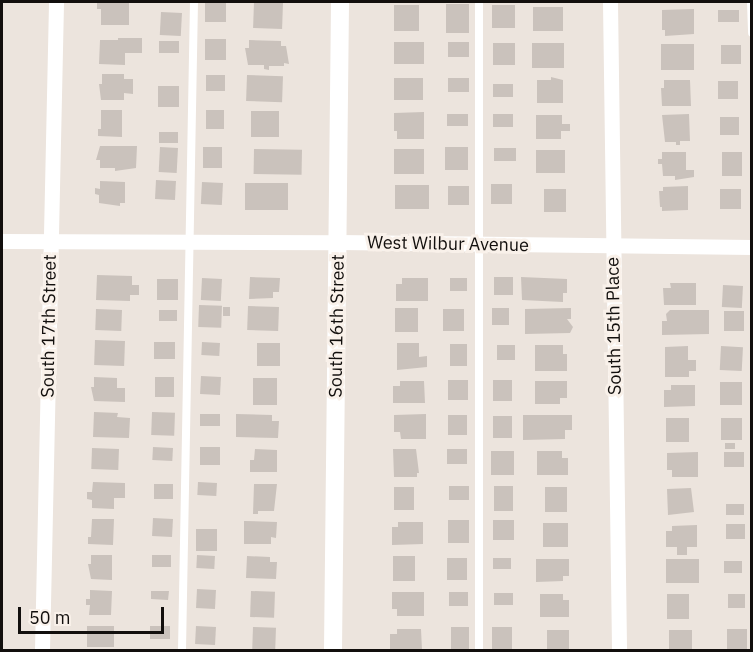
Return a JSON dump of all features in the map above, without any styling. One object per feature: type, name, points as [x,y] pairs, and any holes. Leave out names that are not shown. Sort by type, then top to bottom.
[{"type":"street","name":"South 17th Street","points":[[42,651],[56,2]]},
{"type":"street","name":"South 16th Street","points":[[333,651],[340,2]]},
{"type":"street","name":"South 15th Place","points":[[610,2],[619,651]]},
{"type":"street","name":"West Wilbur Avenue","points":[[2,241],[752,247]]},
{"type":"lane","points":[[182,651],[194,2]]},
{"type":"lane","points":[[479,2],[479,651]]},
{"type":"lane","points":[[751,2],[752,33]]},
{"type":"building","points":[[97,2],[129,2],[129,25],[101,25],[101,9],[97,9]]},
{"type":"building","points":[[205,2],[226,2],[226,22],[205,22]]},
{"type":"building","points":[[254,2],[283,3],[282,29],[253,28]]},
{"type":"building","points":[[446,4],[469,4],[469,33],[446,33]]},
{"type":"building","points":[[394,5],[419,5],[419,31],[394,31]]},
{"type":"building","points":[[492,5],[515,5],[515,28],[492,28]]},
{"type":"building","points":[[533,7],[563,7],[563,31],[533,31]]},
{"type":"building","points":[[694,9],[694,34],[665,36],[665,30],[662,30],[662,10]]},
{"type":"building","points":[[718,10],[739,10],[739,22],[718,22]]},
{"type":"building","points":[[161,12],[182,13],[181,36],[160,35]]},
{"type":"building","points":[[118,38],[142,38],[142,53],[125,53],[125,65],[99,64],[100,40],[118,40]]},
{"type":"building","points":[[205,39],[226,39],[226,60],[205,60]]},
{"type":"building","points":[[249,40],[281,41],[281,46],[286,46],[289,64],[269,66],[269,70],[264,69],[264,65],[248,65],[245,48],[249,48]]},
{"type":"building","points":[[159,41],[179,41],[179,53],[159,53]]},
{"type":"building","points":[[394,42],[424,42],[424,64],[394,64]]},
{"type":"building","points":[[448,42],[469,42],[469,57],[448,57]]},
{"type":"building","points":[[493,43],[515,43],[515,65],[493,65]]},
{"type":"building","points":[[532,43],[564,43],[564,68],[532,68]]},
{"type":"building","points":[[661,44],[694,44],[694,70],[661,70]]},
{"type":"building","points":[[721,45],[741,45],[741,64],[721,64]]},
{"type":"building","points":[[102,74],[124,74],[124,79],[133,79],[133,94],[124,93],[124,100],[101,100],[99,84],[102,84]]},
{"type":"building","points":[[206,75],[225,75],[225,91],[206,91]]},
{"type":"building","points":[[247,75],[283,76],[282,102],[246,101]]},
{"type":"building","points":[[551,77],[563,80],[563,103],[537,103],[537,80],[551,80]]},
{"type":"building","points":[[394,78],[423,78],[423,100],[394,100]]},
{"type":"building","points":[[448,78],[469,78],[469,92],[448,92]]},
{"type":"building","points":[[664,80],[690,80],[691,106],[662,106],[661,88],[664,88]]},
{"type":"building","points":[[718,81],[738,81],[738,99],[718,99]]},
{"type":"building","points":[[493,84],[513,84],[513,97],[493,97]]},
{"type":"building","points":[[158,86],[179,86],[179,107],[158,107]]},
{"type":"building","points":[[101,110],[122,110],[122,137],[98,136],[98,129],[101,129]]},
{"type":"building","points":[[206,110],[224,110],[224,129],[206,129]]},
{"type":"building","points":[[251,111],[279,111],[279,137],[251,137]]},
{"type":"building","points":[[424,112],[424,139],[397,139],[397,131],[394,131],[394,113]]},
{"type":"building","points":[[447,114],[468,114],[468,126],[447,126]]},
{"type":"building","points":[[493,114],[513,114],[513,127],[493,127]]},
{"type":"building","points":[[689,114],[690,141],[680,141],[680,145],[676,145],[676,142],[665,142],[662,115]]},
{"type":"building","points":[[536,115],[562,115],[562,124],[570,124],[570,131],[561,131],[561,139],[536,139]]},
{"type":"building","points":[[720,117],[739,117],[739,135],[720,135]]},
{"type":"building","points":[[159,132],[178,132],[178,143],[159,143]]},
{"type":"building","points":[[100,146],[137,146],[136,168],[115,171],[115,168],[100,168],[100,160],[96,160]]},
{"type":"building","points":[[160,147],[178,148],[177,173],[159,172]]},
{"type":"building","points":[[203,147],[222,147],[222,168],[203,168]]},
{"type":"building","points":[[445,147],[468,147],[468,170],[445,170]]},
{"type":"building","points":[[494,148],[516,148],[516,161],[494,161]]},
{"type":"building","points":[[254,149],[302,150],[302,175],[254,174]]},
{"type":"building","points":[[394,149],[424,149],[424,174],[394,174]]},
{"type":"building","points":[[536,150],[565,150],[565,173],[536,173]]},
{"type":"building","points":[[662,152],[686,152],[686,170],[694,170],[694,177],[675,180],[675,176],[663,176],[662,164],[658,164],[658,159],[662,159]]},
{"type":"building","points":[[722,152],[742,152],[742,176],[722,176]]},
{"type":"building","points":[[156,180],[176,181],[175,200],[155,199]]},
{"type":"building","points":[[100,181],[125,182],[125,203],[120,203],[120,206],[99,203],[99,195],[95,194],[95,188],[100,189]]},
{"type":"building","points":[[202,182],[223,183],[222,205],[201,204]]},
{"type":"building","points":[[245,183],[288,183],[288,210],[245,210]]},
{"type":"building","points":[[491,184],[512,184],[512,204],[491,204]]},
{"type":"building","points":[[395,185],[429,185],[429,209],[395,209]]},
{"type":"building","points":[[448,186],[469,186],[469,205],[448,205]]},
{"type":"building","points":[[688,186],[688,210],[662,211],[659,191],[663,191],[663,187]]},
{"type":"building","points":[[544,189],[566,189],[566,212],[544,212]]},
{"type":"building","points":[[720,189],[741,189],[741,209],[720,209]]},
{"type":"building","points":[[97,275],[132,276],[132,285],[139,285],[139,295],[130,295],[130,301],[96,300]]},
{"type":"building","points":[[250,277],[280,278],[279,292],[273,292],[273,298],[249,299]]},
{"type":"building","points":[[494,277],[513,277],[513,295],[494,295]]},
{"type":"building","points":[[521,277],[567,279],[567,293],[563,293],[563,302],[522,300]]},
{"type":"building","points":[[202,278],[222,279],[221,301],[201,300]]},
{"type":"building","points":[[402,278],[428,278],[428,301],[396,301],[396,284],[402,284]]},
{"type":"building","points":[[450,278],[467,278],[467,291],[450,291]]},
{"type":"building","points":[[157,279],[178,279],[178,300],[157,300]]},
{"type":"building","points":[[670,283],[696,283],[696,305],[664,305],[663,288],[671,288]]},
{"type":"building","points":[[723,285],[743,286],[742,308],[722,307]]},
{"type":"building","points":[[199,305],[222,306],[221,328],[198,327]]},
{"type":"building","points":[[248,306],[279,307],[278,331],[247,330]]},
{"type":"building","points":[[223,307],[230,307],[230,316],[223,316]]},
{"type":"building","points":[[395,308],[418,308],[418,332],[395,332]]},
{"type":"building","points":[[492,308],[509,308],[509,325],[492,325]]},
{"type":"building","points":[[571,308],[571,319],[567,319],[573,327],[570,333],[525,334],[525,309]]},
{"type":"building","points":[[96,309],[122,310],[121,331],[95,330]]},
{"type":"building","points":[[443,309],[464,309],[464,331],[443,331]]},
{"type":"building","points":[[159,310],[177,310],[177,321],[159,321]]},
{"type":"building","points":[[670,310],[709,310],[709,334],[662,335],[662,321],[667,321],[666,314]]},
{"type":"building","points":[[724,311],[744,311],[744,331],[724,331]]},
{"type":"building","points":[[95,340],[125,341],[124,366],[94,365]]},
{"type":"building","points":[[154,342],[175,342],[175,359],[154,359]]},
{"type":"building","points":[[202,342],[220,343],[219,356],[201,355]]},
{"type":"building","points":[[257,343],[280,343],[280,366],[257,366]]},
{"type":"building","points":[[397,343],[419,343],[419,357],[427,356],[427,367],[397,370]]},
{"type":"building","points":[[450,344],[467,344],[467,366],[450,366]]},
{"type":"building","points":[[497,345],[515,345],[515,360],[497,360]]},
{"type":"building","points":[[535,345],[563,345],[563,354],[567,354],[567,371],[535,371]]},
{"type":"building","points":[[688,346],[688,360],[696,360],[696,371],[689,371],[689,377],[665,377],[665,347]]},
{"type":"building","points":[[721,346],[743,347],[742,371],[720,370]]},
{"type":"building","points":[[201,376],[221,377],[220,395],[200,394]]},
{"type":"building","points":[[94,377],[117,378],[117,388],[125,388],[125,402],[94,401],[91,387],[94,387]]},
{"type":"building","points":[[155,377],[174,377],[174,397],[155,397]]},
{"type":"building","points":[[253,378],[277,378],[277,405],[253,405]]},
{"type":"building","points":[[448,380],[468,380],[468,400],[448,400]]},
{"type":"building","points":[[493,380],[512,380],[512,401],[493,401]]},
{"type":"building","points":[[400,381],[424,381],[425,403],[393,403],[393,386],[400,386]]},
{"type":"building","points":[[535,381],[567,381],[567,398],[560,398],[560,404],[535,404]]},
{"type":"building","points":[[720,382],[742,382],[742,405],[720,405]]},
{"type":"building","points":[[671,385],[695,385],[695,406],[664,407],[664,390],[671,390]]},
{"type":"building","points":[[94,412],[118,413],[117,417],[130,418],[129,438],[93,437]]},
{"type":"building","points":[[152,412],[175,413],[174,436],[151,435]]},
{"type":"building","points":[[200,414],[220,414],[220,426],[200,426]]},
{"type":"building","points":[[236,414],[272,415],[272,421],[279,421],[278,438],[236,437]]},
{"type":"building","points":[[426,414],[426,439],[401,439],[400,432],[394,432],[394,415]]},
{"type":"building","points":[[448,415],[467,415],[467,435],[448,435]]},
{"type":"building","points":[[523,415],[572,415],[572,430],[565,430],[565,439],[523,440]]},
{"type":"building","points":[[493,416],[512,416],[512,438],[493,438]]},
{"type":"building","points":[[666,418],[689,418],[689,442],[666,442]]},
{"type":"building","points":[[721,418],[742,418],[742,440],[721,440]]},
{"type":"building","points":[[725,443],[735,443],[735,449],[725,449]]},
{"type":"building","points":[[153,447],[173,448],[172,461],[152,460]]},
{"type":"building","points":[[200,447],[220,447],[220,465],[200,465]]},
{"type":"building","points":[[92,448],[119,449],[118,470],[91,469]]},
{"type":"building","points":[[255,449],[277,450],[277,472],[250,472],[250,460],[254,460]]},
{"type":"building","points":[[393,449],[416,449],[419,473],[417,477],[394,477]]},
{"type":"building","points":[[447,449],[467,449],[467,464],[447,464]]},
{"type":"building","points":[[491,451],[514,451],[514,475],[491,475]]},
{"type":"building","points":[[537,451],[562,451],[562,458],[568,458],[568,475],[537,475]]},
{"type":"building","points":[[698,452],[698,477],[672,477],[672,470],[667,470],[667,453]]},
{"type":"building","points":[[724,452],[744,452],[744,467],[724,467]]},
{"type":"building","points":[[93,482],[125,483],[125,498],[114,498],[114,509],[92,508],[92,500],[87,499],[87,492],[92,492]]},
{"type":"building","points":[[198,482],[217,483],[216,496],[197,495]]},
{"type":"building","points":[[154,484],[173,484],[173,499],[154,499]]},
{"type":"building","points":[[254,484],[277,484],[274,511],[258,511],[258,514],[253,514]]},
{"type":"building","points":[[449,486],[469,486],[469,500],[449,500]]},
{"type":"building","points":[[494,486],[513,486],[513,511],[494,511]]},
{"type":"building","points":[[394,487],[414,487],[414,510],[394,510]]},
{"type":"building","points":[[545,487],[567,487],[567,512],[545,512]]},
{"type":"building","points":[[691,488],[694,512],[668,515],[667,489]]},
{"type":"building","points":[[726,504],[744,504],[744,515],[726,515]]},
{"type":"building","points":[[153,518],[173,519],[172,537],[152,536]]},
{"type":"building","points":[[92,519],[114,519],[113,545],[88,544],[88,537],[91,537]]},
{"type":"building","points":[[448,520],[469,520],[469,543],[448,543]]},
{"type":"building","points":[[493,520],[514,520],[514,540],[493,540]]},
{"type":"building","points":[[244,521],[277,522],[276,538],[271,537],[271,544],[244,544]]},
{"type":"building","points":[[398,522],[423,522],[423,544],[392,545],[392,527],[398,527]]},
{"type":"building","points":[[543,523],[568,523],[568,547],[543,547]]},
{"type":"building","points":[[726,524],[745,524],[745,539],[726,539]]},
{"type":"building","points":[[697,525],[697,547],[687,547],[687,555],[677,555],[677,547],[666,547],[666,531],[672,531],[672,526]]},
{"type":"building","points":[[196,529],[217,529],[217,551],[196,551]]},
{"type":"building","points":[[91,555],[112,555],[112,580],[91,579],[88,564],[91,564]]},
{"type":"building","points":[[152,555],[171,555],[171,567],[152,567]]},
{"type":"building","points":[[197,555],[215,556],[214,569],[196,568]]},
{"type":"building","points":[[247,556],[270,557],[270,562],[277,562],[276,579],[246,578]]},
{"type":"building","points":[[393,556],[415,556],[415,581],[393,581]]},
{"type":"building","points":[[447,558],[467,558],[467,580],[447,580]]},
{"type":"building","points":[[493,558],[511,558],[511,569],[493,569]]},
{"type":"building","points":[[536,559],[569,559],[569,576],[563,576],[563,581],[536,582]]},
{"type":"building","points":[[666,559],[699,559],[699,583],[666,583]]},
{"type":"building","points":[[724,561],[742,561],[742,573],[724,573]]},
{"type":"building","points":[[197,589],[216,590],[215,609],[196,608]]},
{"type":"building","points":[[90,590],[112,591],[111,615],[89,615],[90,605],[86,605],[86,599],[90,599]]},
{"type":"building","points":[[151,591],[169,591],[168,600],[151,599]]},
{"type":"building","points":[[251,591],[275,592],[274,618],[250,617]]},
{"type":"building","points":[[392,592],[424,592],[424,616],[397,616],[397,609],[392,609]]},
{"type":"building","points":[[449,592],[468,592],[468,606],[449,606]]},
{"type":"building","points":[[494,593],[513,593],[513,605],[494,605]]},
{"type":"building","points":[[540,594],[563,594],[563,600],[569,600],[569,617],[540,617]]},
{"type":"building","points":[[667,594],[689,594],[689,619],[667,619]]},
{"type":"building","points":[[728,594],[745,594],[745,608],[728,608]]},
{"type":"building","points":[[87,626],[114,626],[114,647],[87,647]]},
{"type":"building","points":[[150,626],[170,626],[170,639],[150,639]]},
{"type":"building","points":[[196,626],[216,627],[215,645],[195,644]]},
{"type":"building","points":[[253,627],[276,628],[275,650],[252,650]]},
{"type":"building","points":[[451,627],[469,627],[469,650],[451,650]]},
{"type":"building","points":[[492,627],[512,627],[512,649],[492,649]]},
{"type":"building","points":[[397,629],[421,629],[422,650],[390,650],[390,634],[397,634]]},
{"type":"building","points":[[727,629],[747,629],[747,650],[727,650]]},
{"type":"building","points":[[547,630],[569,630],[569,650],[547,650]]},
{"type":"building","points":[[669,630],[692,630],[692,650],[669,650]]}]
